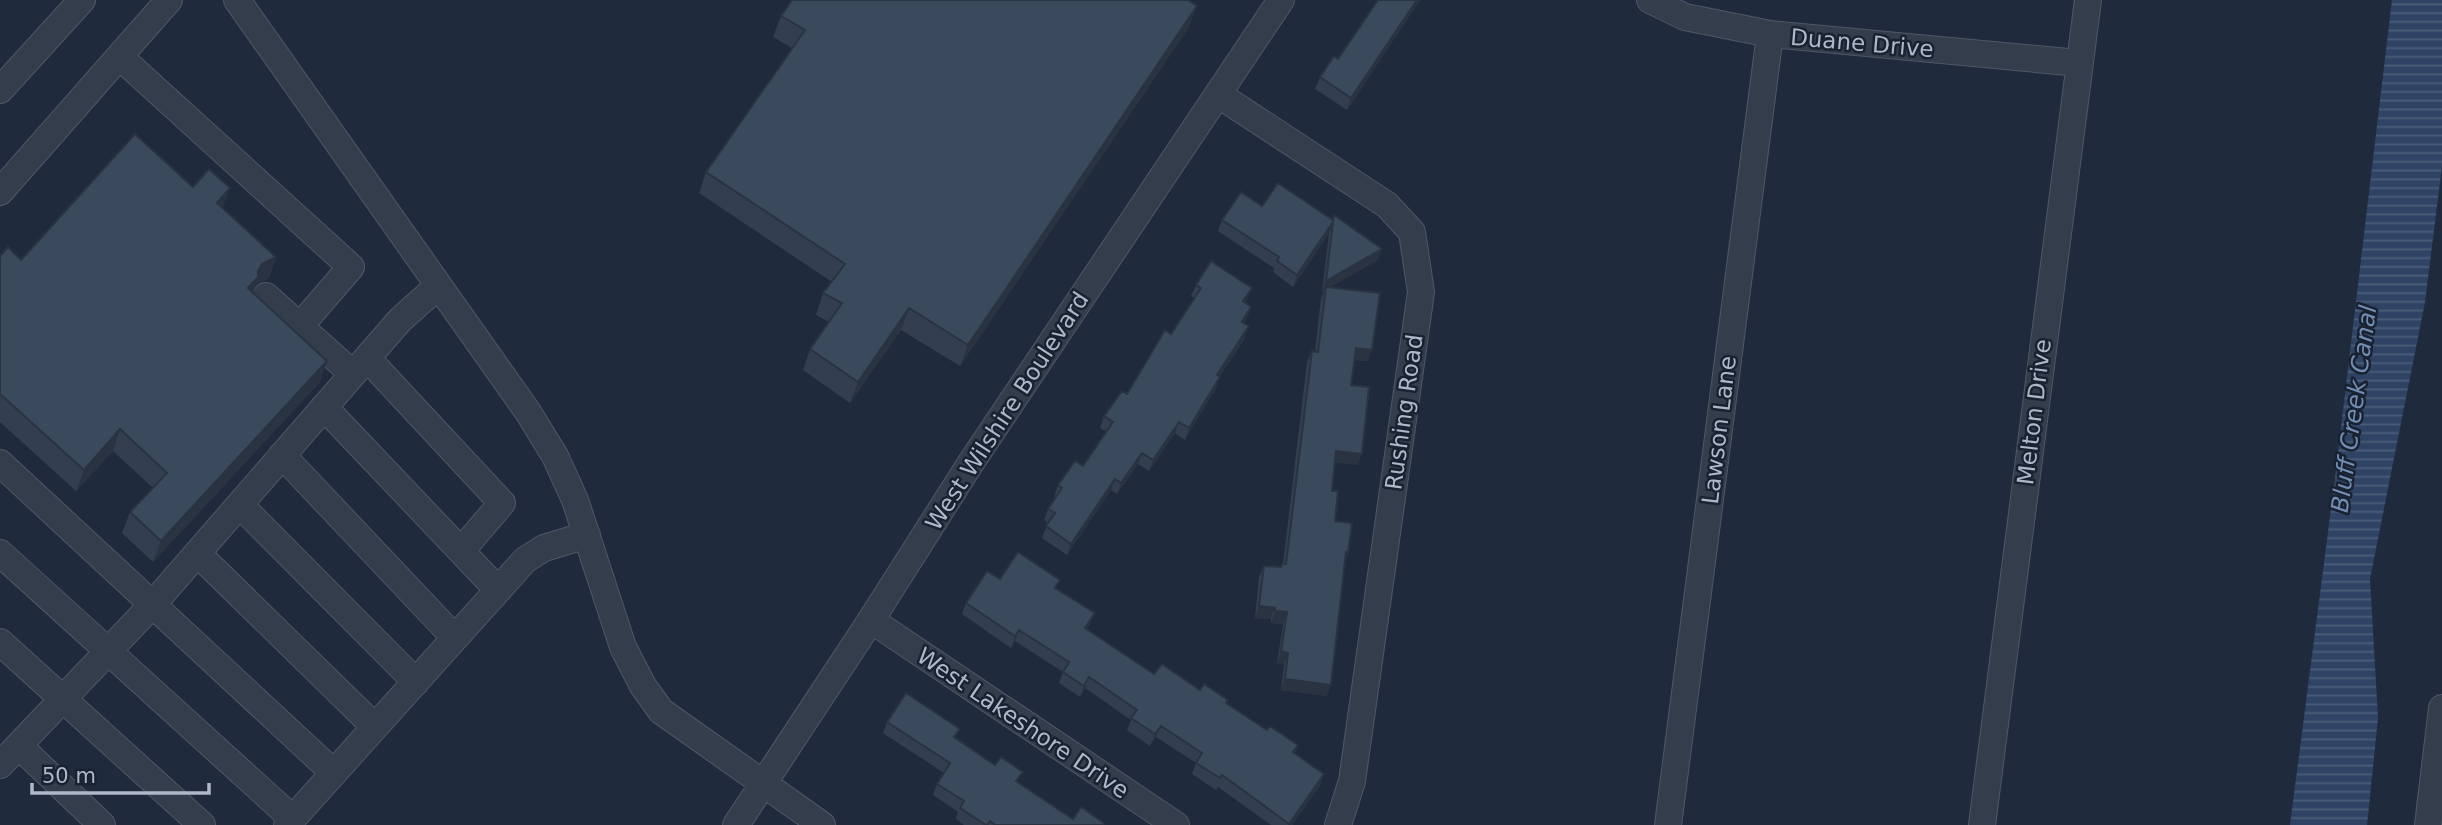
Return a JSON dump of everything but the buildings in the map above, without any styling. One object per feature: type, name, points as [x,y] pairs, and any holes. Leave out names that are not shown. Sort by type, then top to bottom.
[{"type":"street","points":[[0,90],[82,0]]},
{"type":"street","points":[[0,192],[169,0]]},
{"type":"street","points":[[237,0],[528,412],[555,457],[575,500],[623,647],[649,694],[661,710],[822,825]]},
{"type":"street","name":"West Wilshire Boulevard","points":[[736,825],[972,461],[1280,0]]},
{"type":"street","name":"Duane Drive","points":[[1650,0],[1685,17],[1770,34],[2079,63]]},
{"type":"street","name":"Melton Drive","points":[[1982,825],[2088,0]]},
{"type":"street","name":"Lawson Lane","points":[[1668,825],[1770,34]]},
{"type":"street","points":[[120,57],[351,267],[300,326]]},
{"type":"street","name":"Rushing Road","points":[[1219,95],[1387,205],[1412,232],[1421,292],[1352,781],[1338,825]]},
{"type":"street","points":[[102,825],[7,755],[153,604],[400,320],[438,286]]},
{"type":"street","points":[[266,296],[300,326],[360,366],[502,503],[461,551]]},
{"type":"street","points":[[324,407],[498,590]]},
{"type":"street","points":[[282,455],[455,638]]},
{"type":"street","points":[[0,463],[334,773]]},
{"type":"street","points":[[241,506],[416,682]]},
{"type":"street","points":[[0,553],[290,822],[525,560],[544,548],[587,535]]},
{"type":"street","points":[[198,554],[375,727]]},
{"type":"street","name":"West Lakeshore Drive","points":[[871,620],[1175,825]]},
{"type":"street","points":[[0,642],[202,825]]},
{"type":"street","points":[[2427,825],[2442,708]]},
{"type":"water","name":"Bluff Creek Canal","points":[[2392,0],[2442,0],[2442,166],[2425,302],[2370,579],[2378,718],[2367,825],[2290,825],[2334,486]]}]
